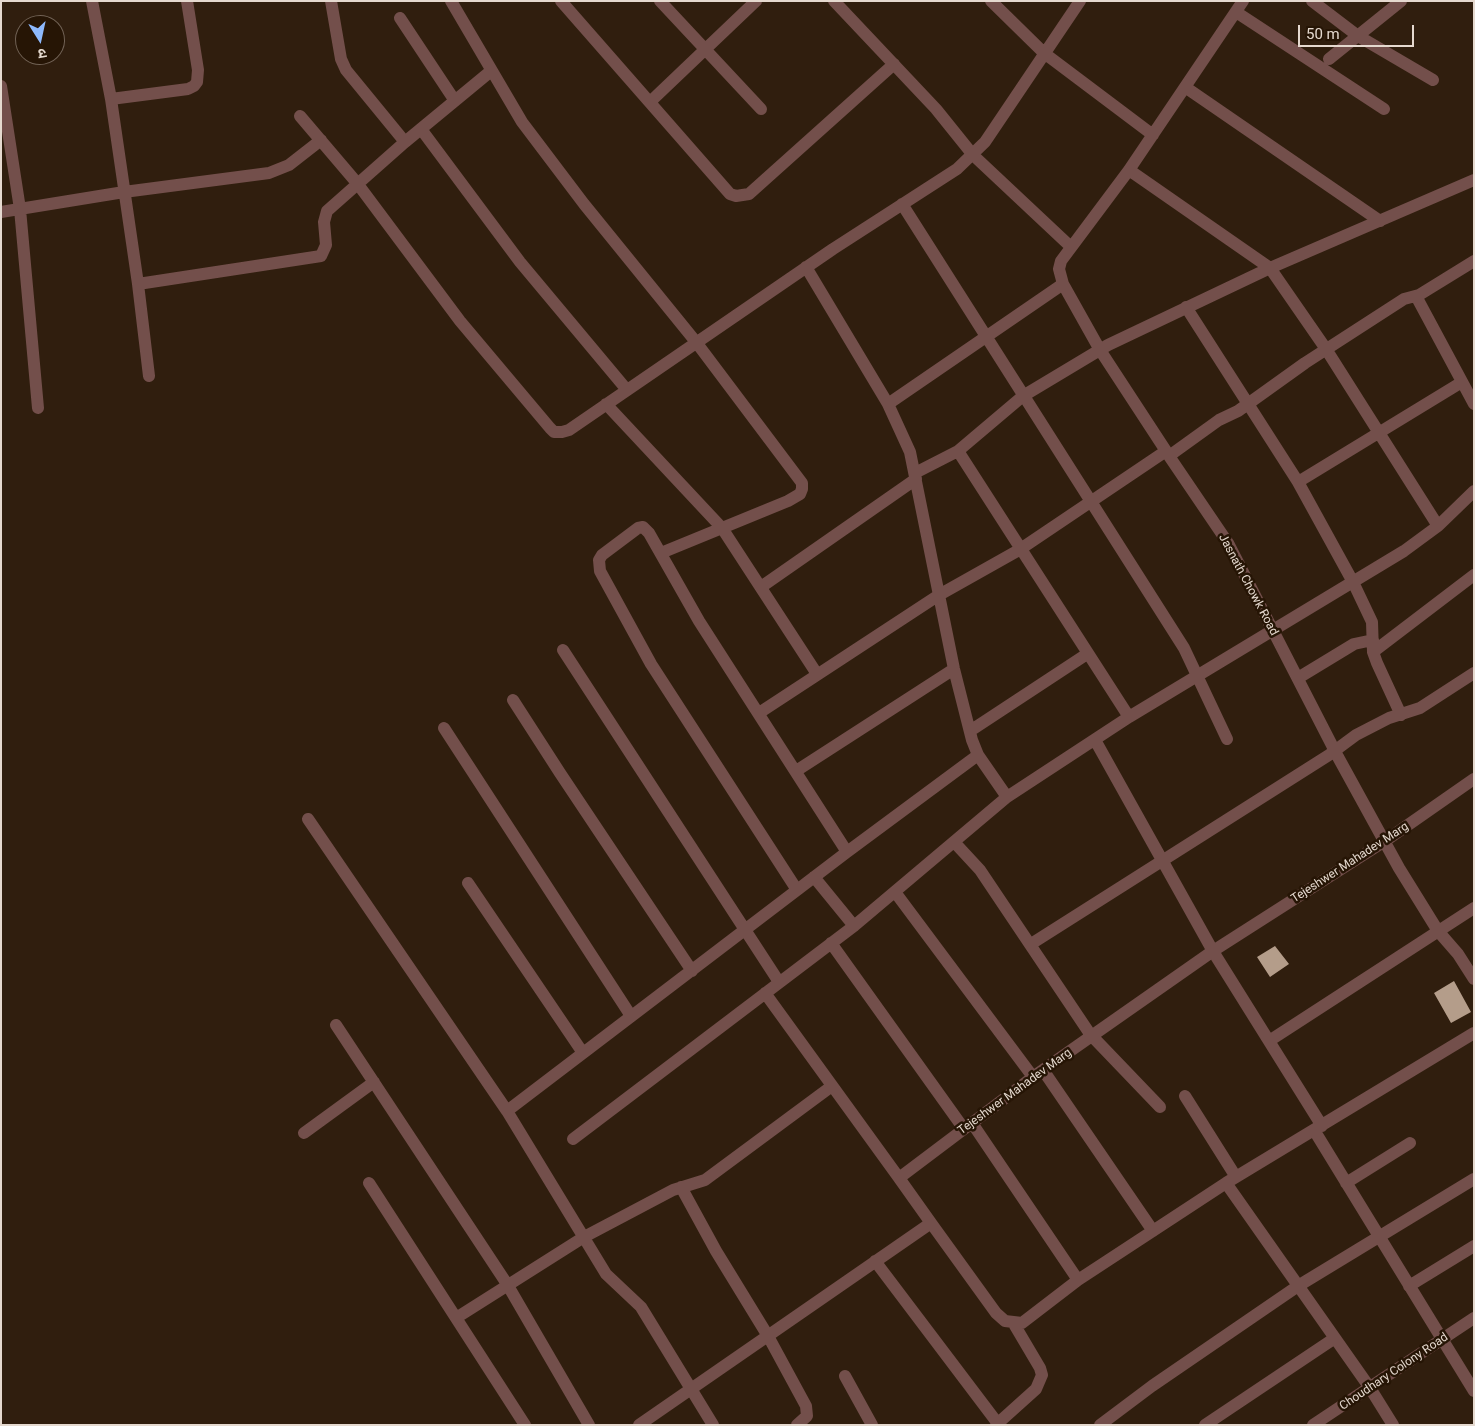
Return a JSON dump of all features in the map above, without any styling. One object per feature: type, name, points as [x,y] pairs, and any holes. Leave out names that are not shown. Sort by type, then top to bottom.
[{"type":"street","points":[[92,1],[111,98],[138,284],[149,376]]},
{"type":"street","points":[[111,98],[188,89],[194,86],[197,82],[198,70],[187,1]]},
{"type":"street","points":[[331,1],[341,59],[346,70],[405,142]]},
{"type":"street","points":[[451,1],[522,122],[584,204],[696,342],[802,483],[800,494],[788,501],[661,553]]},
{"type":"street","points":[[660,1],[761,109]]},
{"type":"street","points":[[650,102],[756,1]]},
{"type":"street","points":[[834,1],[936,109],[973,155],[1071,247]]},
{"type":"street","points":[[990,1],[1044,53],[1153,135]]},
{"type":"street","points":[[300,116],[357,183],[460,321],[554,432],[569,430],[806,267],[957,169],[985,142],[1080,1]]},
{"type":"street","points":[[1312,1],[1358,36],[1433,80]]},
{"type":"street","points":[[1329,59],[1402,1]]},
{"type":"street","points":[[565,2],[730,194],[743,196],[749,194],[894,64]]},
{"type":"street","points":[[759,713],[939,595],[1019,550],[1166,451],[1100,350],[1063,284],[1059,269],[1061,261],[1129,170],[1239,6],[1384,109]]},
{"type":"street","points":[[400,18],[455,101]]},
{"type":"street","points":[[138,284],[321,256],[326,245],[324,222],[327,211],[421,128],[491,71]]},
{"type":"street","points":[[1,86],[20,208],[38,408]]},
{"type":"street","points":[[1185,87],[1380,221]]},
{"type":"street","points":[[421,128],[520,262],[627,390]]},
{"type":"street","points":[[1,212],[124,192],[275,172],[289,166],[321,140]]},
{"type":"street","points":[[1129,170],[1270,268],[1326,349],[1438,526]]},
{"type":"street","points":[[761,587],[916,476],[958,451],[1023,396],[1100,350],[1270,268],[1474,180]]},
{"type":"street","points":[[902,204],[1184,648],[1227,739]]},
{"type":"street","name":"Jasnath Chowk Road","points":[[1474,261],[1416,296],[1404,299],[1326,349],[1248,404],[1219,420],[1169,456],[1228,543],[1335,750],[1385,841],[1438,931],[1458,954],[1474,979]]},
{"type":"street","points":[[806,267],[888,404],[900,428],[916,476],[954,669],[970,732],[978,755],[1007,797]]},
{"type":"street","points":[[888,404],[1063,284]]},
{"type":"street","points":[[1416,296],[1474,404]]},
{"type":"street","points":[[1186,307],[1298,482],[1353,582],[1372,622],[1373,646],[1401,715]]},
{"type":"street","points":[[1298,482],[1378,431],[1462,382]]},
{"type":"street","points":[[606,404],[722,528],[817,674]]},
{"type":"street","points":[[958,451],[1019,550],[1129,717]]},
{"type":"street","points":[[573,1139],[854,926],[955,843],[1007,797],[1129,717],[1404,551],[1438,526],[1472,497]]},
{"type":"street","points":[[797,890],[651,664],[598,565],[602,555],[638,528],[646,530],[661,553],[699,621],[847,852]]},
{"type":"street","points":[[1298,678],[1354,644],[1373,646],[1474,575]]},
{"type":"street","points":[[563,650],[744,931],[779,982]]},
{"type":"street","points":[[970,732],[1087,654]]},
{"type":"street","points":[[796,771],[954,669]]},
{"type":"street","points":[[1031,944],[1335,750],[1356,734],[1420,708],[1474,673]]},
{"type":"street","points":[[513,700],[692,971]]},
{"type":"street","points":[[444,728],[631,1016]]},
{"type":"street","points":[[1095,740],[1213,952],[1269,1041],[1318,1128],[1346,1183],[1474,1391]]},
{"type":"street","points":[[508,1111],[847,852],[978,755]]},
{"type":"street","name":"Tejeshwer Mahadev Marg","points":[[899,1178],[1038,1073],[1213,952],[1385,841],[1474,778]]},
{"type":"street","points":[[308,819],[508,1111],[606,1274],[641,1306],[713,1425]]},
{"type":"street","points":[[955,843],[980,870],[1092,1036],[1160,1106]]},
{"type":"street","points":[[814,877],[854,926]]},
{"type":"street","points":[[468,883],[583,1053]]},
{"type":"street","points":[[895,892],[1038,1073],[1153,1231]]},
{"type":"street","points":[[1269,1041],[1474,908]]},
{"type":"street","points":[[832,942],[968,1126],[1078,1280]]},
{"type":"street","points":[[765,992],[996,1313],[1006,1321],[1014,1324],[1022,1323],[1078,1280],[1231,1180],[1474,1033]]},
{"type":"street","points":[[336,1025],[507,1284],[589,1425]]},
{"type":"street","points":[[304,1133],[374,1082]]},
{"type":"street","points":[[456,1318],[584,1237],[664,1194],[705,1180],[832,1086]]},
{"type":"street","points":[[1185,1096],[1231,1180],[1298,1286],[1370,1388],[1392,1425]]},
{"type":"street","points":[[1346,1183],[1410,1143]]},
{"type":"street","points":[[1100,1425],[1152,1386],[1298,1286],[1474,1179]]},
{"type":"street","points":[[370,1183],[525,1425]]},
{"type":"street","points":[[681,1187],[716,1251],[768,1335],[806,1406],[807,1416],[798,1425]]},
{"type":"street","points":[[639,1425],[931,1223]]},
{"type":"street","points":[[1409,1286],[1474,1246]]},
{"type":"street","points":[[875,1261],[998,1424],[1036,1389],[1042,1375],[1040,1368],[1014,1324]]},
{"type":"street","name":"Choudhary Colony Road","points":[[1313,1425],[1474,1318]]},
{"type":"street","points":[[1205,1425],[1335,1338]]},
{"type":"street","points":[[845,1376],[872,1425]]},
{"type":"building","points":[[1275,946],[1289,964],[1270,977],[1257,957]]},
{"type":"building","points":[[1454,981],[1471,1012],[1451,1023],[1434,993]]}]
